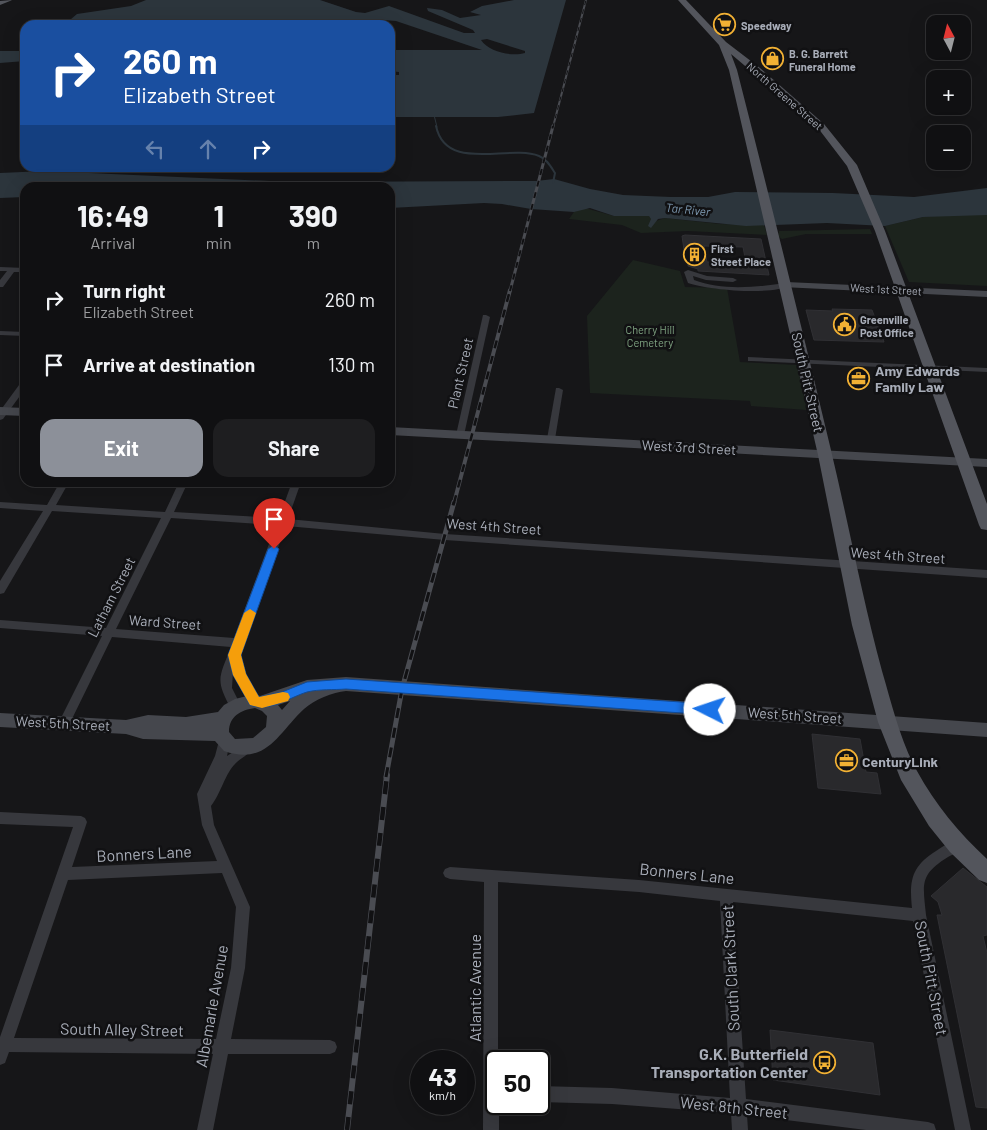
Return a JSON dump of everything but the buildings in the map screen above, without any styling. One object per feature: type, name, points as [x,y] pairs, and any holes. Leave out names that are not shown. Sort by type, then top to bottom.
[{"type":"main road","points":[[0,3],[8,0]]},
{"type":"main road","name":"North Greene Street","points":[[682,0],[722,44],[757,70],[811,116],[832,138],[852,165],[880,231],[987,525]]},
{"type":"main road","name":"South Pitt Street","points":[[722,44],[733,70],[774,234],[825,454],[847,565],[887,722],[908,774],[936,819],[956,844]]},
{"type":"main road","points":[[733,70],[757,70]]},
{"type":"main road","name":"West 1st Street","points":[[786,285],[987,294]]},
{"type":"main road","points":[[1,413],[20,412]]},
{"type":"main road","name":"West 3rd Street","points":[[395,431],[987,463]]},
{"type":"main road","name":"West 5th Street","points":[[276,727],[299,703],[334,685]]},
{"type":"main road","name":"West 5th Street","points":[[259,702],[285,696],[307,687],[364,685],[987,730]]},
{"type":"main road","points":[[259,702],[270,706],[275,712],[276,727],[265,741],[248,748],[230,746],[222,732],[234,706],[259,702]]},
{"type":"main road","name":"West 5th Street","points":[[0,720],[126,726],[143,732],[222,732]]},
{"type":"main road","points":[[956,844],[987,873]]},
{"type":"street","points":[[0,269],[20,270]]},
{"type":"street","points":[[0,285],[12,270]]},
{"type":"street","points":[[741,284],[702,285],[691,281],[688,272],[704,278],[741,284],[774,287],[786,285]]},
{"type":"street","points":[[694,283],[704,278]]},
{"type":"street","name":"Plant Street","points":[[460,435],[486,317]]},
{"type":"street","points":[[0,332],[20,334]]},
{"type":"street","points":[[751,359],[987,370]]},
{"type":"street","points":[[1,413],[20,389]]},
{"type":"street","points":[[551,439],[559,390]]},
{"type":"street","points":[[0,590],[61,487]]},
{"type":"street","name":"Latham Street","points":[[64,724],[182,487]]},
{"type":"street","points":[[234,706],[226,688],[226,675],[295,487]]},
{"type":"street","name":"West 4th Street","points":[[0,505],[283,522],[445,537],[987,574]]},
{"type":"street","name":"Ward Street","points":[[0,624],[239,643]]},
{"type":"street","points":[[234,655],[240,675],[259,702]]},
{"type":"street","name":"Albemarle Avenue","points":[[206,1130],[238,968],[243,908],[208,825],[203,794],[221,756],[222,732]]},
{"type":"street","points":[[205,805],[212,796],[229,761],[248,748]]},
{"type":"street","points":[[0,818],[81,822],[2,1052]]},
{"type":"street","name":"South Pitt Street","points":[[956,844],[932,859],[921,870],[917,878],[917,890],[919,915],[963,1130]]},
{"type":"street","name":"Bonners Lane","points":[[62,874],[227,867]]},
{"type":"street","name":"Bonners Lane","points":[[450,873],[639,886],[919,915]]},
{"type":"street","name":"Atlantic Avenue","points":[[491,875],[493,1050]]},
{"type":"street","name":"South Clark Street","points":[[726,895],[740,1130]]},
{"type":"street","name":"South Alley Street","points":[[2,1052],[330,1047]]},
{"type":"street","name":"West 8th Street","points":[[550,1094],[612,1096],[738,1106],[928,1130]]},
{"type":"street","name":"Atlantic Avenue","points":[[491,1130],[492,1115]]},
{"type":"green space","points":[[585,208],[614,216],[649,216],[656,221],[665,218],[720,224],[764,225],[767,235],[688,231],[641,233],[622,225],[569,219],[574,212]]},
{"type":"green space","points":[[987,215],[987,286],[909,282],[885,226],[923,217]]},
{"type":"green space","points":[[870,229],[872,234],[806,234],[782,239],[778,236],[779,231]]},
{"type":"green space","name":"Cherry Hill Cemetery","points":[[633,260],[680,271],[685,287],[727,288],[740,362],[797,365],[807,410],[751,406],[750,401],[590,393],[587,316]]},
{"type":"water","points":[[146,0],[320,0],[356,12],[365,13],[389,6],[464,33],[475,33],[473,30],[428,11],[427,8],[442,10],[460,18],[481,15],[470,12],[482,6],[514,0],[566,0],[534,113],[498,117],[395,117],[395,75],[399,75],[399,72],[395,72],[395,50],[482,50],[395,20],[70,20],[77,14],[131,6]],"holes":[[[487,39],[525,51],[525,53],[507,54],[489,48],[481,40]]]},
{"type":"water","points":[[0,51],[20,51],[20,61],[0,63]]},
{"type":"water","points":[[67,172],[292,182],[20,182],[20,197],[0,198],[0,173]]},
{"type":"water","name":"Tar River","points":[[554,179],[590,189],[623,195],[671,197],[708,197],[735,192],[833,193],[914,197],[987,188],[987,215],[923,217],[885,226],[827,223],[746,226],[665,218],[658,219],[651,228],[648,226],[651,219],[649,216],[614,216],[590,208],[574,212],[484,203],[395,208],[395,182],[292,182],[536,181]]},
{"type":"waterway","points":[[434,115],[437,127]]},
{"type":"waterway","points":[[436,126],[442,140],[452,149],[465,153],[526,153],[542,157],[549,163],[555,173],[553,183]]},
{"type":"railway","points":[[553,127],[586,0]]},
{"type":"railway","points":[[510,291],[553,126]]},
{"type":"railway","points":[[454,503],[510,290]]},
{"type":"railway","points":[[386,777],[402,689],[454,502]]},
{"type":"railway","points":[[347,1130],[387,775]]},
{"type":"slow traffic","points":[[250,613],[234,655],[240,675],[255,701],[262,702],[283,697]]},
{"type":"place","name":"Speedway","points":[[725,25]]},
{"type":"place","name":"B. G. Barrett Funeral Home","points":[[773,59]]},
{"type":"place","name":"First Street Place","points":[[695,254]]},
{"type":"place","name":"Greenville Post Office","points":[[844,325]]},
{"type":"place","name":"Amy Edwards Family Law","points":[[859,378]]},
{"type":"place","name":"CenturyLink","points":[[846,761]]},
{"type":"place","name":"G.K. Butterfield Transportation Center","points":[[824,1062]]},
{"type":"route","points":[[274,549],[234,655],[242,680],[255,701],[262,702],[285,696],[307,687],[346,684],[710,710]]}]
